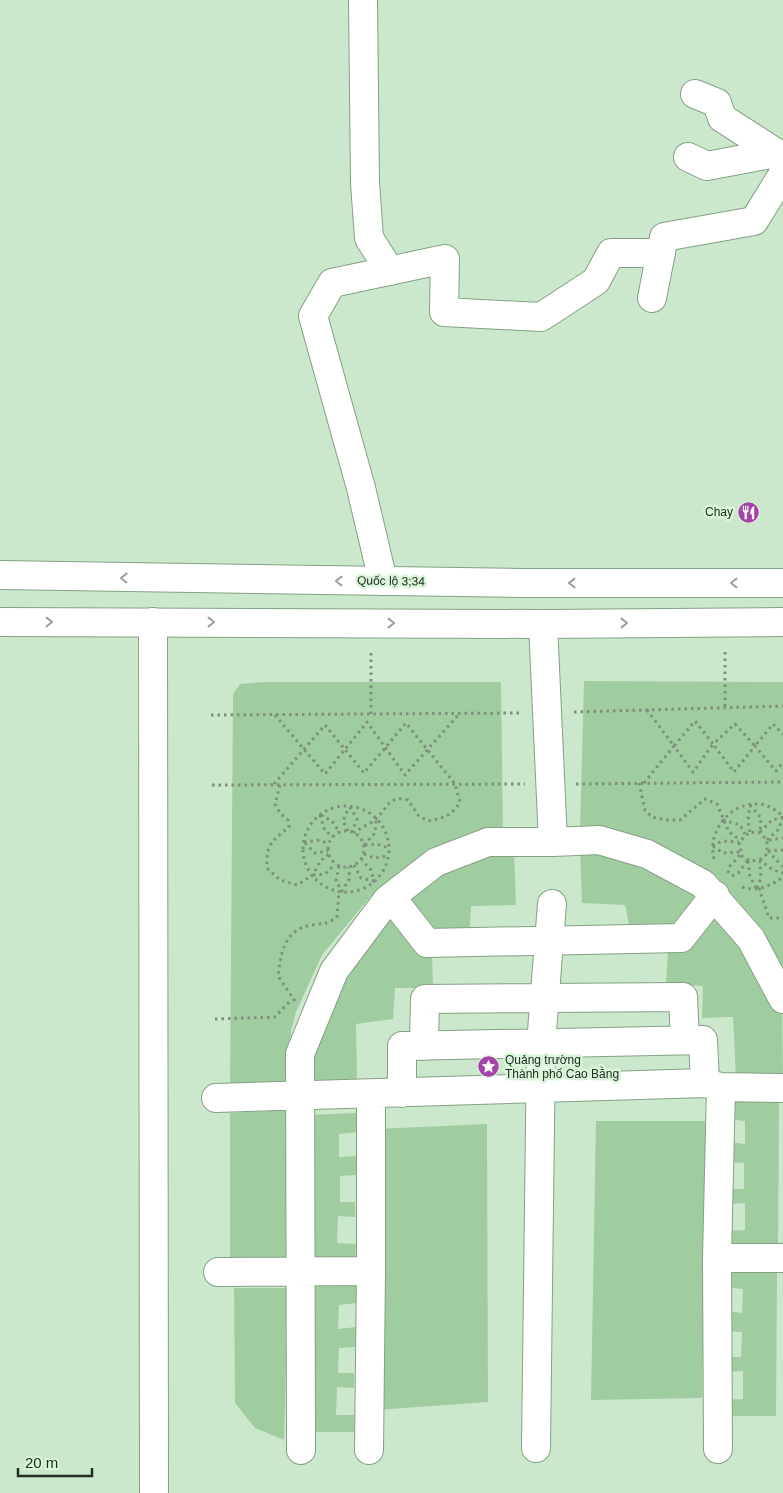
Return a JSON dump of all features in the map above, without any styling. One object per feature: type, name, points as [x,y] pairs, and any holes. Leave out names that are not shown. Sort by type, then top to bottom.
[{"type":"main road","points":[[363,0],[365,183],[369,238],[390,271]]},
{"type":"main road","points":[[695,94],[717,103],[722,118],[781,162]]},
{"type":"main road","points":[[688,157],[707,166],[781,162]]},
{"type":"main road","points":[[652,298],[664,237],[754,220],[781,162]]},
{"type":"main road","points":[[383,581],[361,488],[313,316],[332,284],[445,259],[444,312],[541,317],[596,281],[611,253],[661,253]]},
{"type":"main road","name":"Quốc lộ 3;34","points":[[0,575],[383,581],[783,583]]},
{"type":"main road","points":[[152,578],[154,1493]]},
{"type":"main road","points":[[0,622],[543,624],[783,622]]},
{"type":"main road","points":[[543,624],[553,842]]},
{"type":"main road","points":[[301,1450],[300,1054],[334,971],[382,889],[436,862],[488,842],[599,840],[647,854],[703,884],[726,884]]},
{"type":"main road","points":[[382,889],[426,943],[549,942],[681,938],[726,884]]},
{"type":"main road","points":[[726,884],[751,939],[783,999]]},
{"type":"main road","points":[[536,1448],[543,1089],[541,1044],[552,904]]},
{"type":"main road","points":[[424,1046],[426,999],[544,997],[683,998],[685,1040]]},
{"type":"main road","points":[[402,1093],[402,1046],[703,1040],[713,1085],[717,1258],[718,1449]]},
{"type":"main road","points":[[216,1098],[713,1085],[783,1088]]},
{"type":"main road","points":[[369,1450],[371,1094]]},
{"type":"main road","points":[[717,1258],[783,1258]]},
{"type":"main road","points":[[218,1272],[371,1271]]},
{"type":"path","points":[[725,652],[725,708]]},
{"type":"path","points":[[371,653],[371,714]]},
{"type":"path","points":[[211,715],[546,713],[783,706]]},
{"type":"path","points":[[646,710],[693,772],[712,744],[735,724],[776,771],[783,762]]},
{"type":"path","points":[[274,714],[325,774],[367,722],[405,775],[460,713]]},
{"type":"path","points":[[740,841],[729,832],[722,820],[717,804],[705,799],[680,820],[668,820],[652,816],[644,810],[642,783],[695,721],[734,772],[773,724],[783,734]]},
{"type":"path","points":[[273,785],[325,725],[364,773],[406,723],[455,784],[460,802],[455,811],[443,818],[428,821],[418,814],[408,800],[398,797],[389,801],[377,819],[375,833],[364,845],[362,860],[354,866],[337,865],[325,874],[313,875],[297,885],[280,880],[267,868],[266,851],[274,840],[288,827],[288,820],[280,813],[275,804],[280,785]]},
{"type":"path","points":[[212,785],[783,782]]},
{"type":"path","points":[[750,805],[748,820],[750,832]]},
{"type":"path","points":[[750,805],[760,818],[760,833]]},
{"type":"path","points":[[715,864],[712,845],[713,837],[722,820],[739,808],[750,805],[766,806],[783,817]]},
{"type":"path","points":[[349,806],[342,821],[351,832],[364,845],[377,844],[389,848]]},
{"type":"path","points":[[349,806],[357,819],[351,832]]},
{"type":"path","points":[[349,806],[361,808],[377,819],[388,838],[389,848],[382,889],[367,886],[353,891],[340,891],[326,887],[313,875],[307,866],[303,852],[304,842],[310,825],[320,815],[333,808],[349,806]]},
{"type":"path","points":[[320,815],[332,821],[340,833]]},
{"type":"path","points":[[320,815],[325,831],[333,837]]},
{"type":"path","points":[[760,833],[772,820],[783,817]]},
{"type":"path","points":[[758,888],[761,878],[760,860],[768,851],[768,840],[778,830],[783,817]]},
{"type":"path","points":[[314,1017],[292,999],[278,976],[282,948],[296,930],[310,925],[328,924],[338,917],[340,891],[336,881],[337,865],[329,853],[329,844],[333,837],[340,833],[351,832],[377,819]]},
{"type":"path","points":[[722,820],[740,825],[746,834]]},
{"type":"path","points":[[726,884],[730,866],[740,853],[740,841],[746,834],[750,832],[760,833],[768,840],[783,838]]},
{"type":"path","points":[[304,842],[320,840],[329,844]]},
{"type":"path","points":[[712,845],[724,841],[740,841]]},
{"type":"path","points":[[304,842],[315,853],[329,853]]},
{"type":"path","points":[[712,845],[723,853],[740,853],[748,860],[760,860],[783,875],[773,884],[758,888],[726,884]]},
{"type":"path","points":[[768,851],[783,850]]},
{"type":"path","points":[[768,851],[783,867]]},
{"type":"path","points":[[313,875],[320,861],[329,853]]},
{"type":"path","points":[[364,854],[374,858],[388,856]]},
{"type":"path","points":[[362,860],[372,870],[382,889]]},
{"type":"path","points":[[726,884],[748,860]]},
{"type":"path","points":[[748,860],[750,876],[758,888],[769,918],[783,918]]},
{"type":"path","points":[[354,866],[362,878],[382,889]]},
{"type":"path","points":[[340,891],[350,878],[348,867]]},
{"type":"path","points":[[215,1019],[275,1018],[292,999]]},
{"type":"green space","points":[[584,681],[783,682],[783,996],[721,896],[580,832]]},
{"type":"green space","points":[[264,682],[501,682],[503,833],[401,873],[370,897],[322,955],[296,1012],[291,1031],[288,1085],[230,1088],[233,694],[240,684]]},
{"type":"green space","points":[[514,849],[516,905],[471,906],[469,943],[432,951],[433,988],[395,988],[393,1019],[356,1024],[357,1080],[304,1087],[310,1050],[367,930],[440,866]]},
{"type":"green space","points":[[580,849],[653,869],[716,907],[782,1011],[783,1076],[736,1078],[733,1017],[702,1018],[703,986],[666,984],[668,950],[631,934],[625,905],[582,903]]},
{"type":"green space","points":[[727,1100],[779,1102],[778,1248],[727,1247],[726,1231],[745,1230],[745,1203],[728,1204],[728,1189],[744,1189],[744,1163],[727,1162],[727,1142],[745,1144],[745,1121],[726,1119]]},
{"type":"green space","points":[[288,1110],[288,1261],[230,1262],[230,1113]]},
{"type":"green space","points":[[358,1113],[358,1132],[339,1134],[339,1157],[357,1156],[356,1175],[340,1176],[340,1202],[355,1202],[355,1217],[338,1216],[337,1243],[356,1244],[355,1261],[305,1261],[306,1115]]},
{"type":"green space","points":[[596,1121],[707,1121],[702,1398],[591,1400]]},
{"type":"green space","points":[[487,1124],[488,1402],[376,1410],[376,1129]]},
{"type":"green space","points":[[725,1268],[777,1271],[776,1416],[725,1416],[724,1400],[743,1399],[743,1371],[726,1372],[726,1357],[741,1357],[742,1332],[725,1331],[725,1311],[742,1313],[743,1289],[724,1287]]},
{"type":"green space","points":[[356,1284],[357,1303],[339,1305],[338,1329],[356,1327],[355,1347],[339,1348],[338,1373],[354,1373],[354,1388],[337,1387],[336,1415],[355,1415],[354,1432],[303,1432],[305,1286]]},
{"type":"green space","points":[[234,1288],[288,1288],[284,1440],[255,1428],[235,1403]]},
{"type":"place","name":"Chay","points":[[749,512]]},
{"type":"place","name":"Quảng trường Thành phố Cao Bằng","points":[[489,1067]]}]
